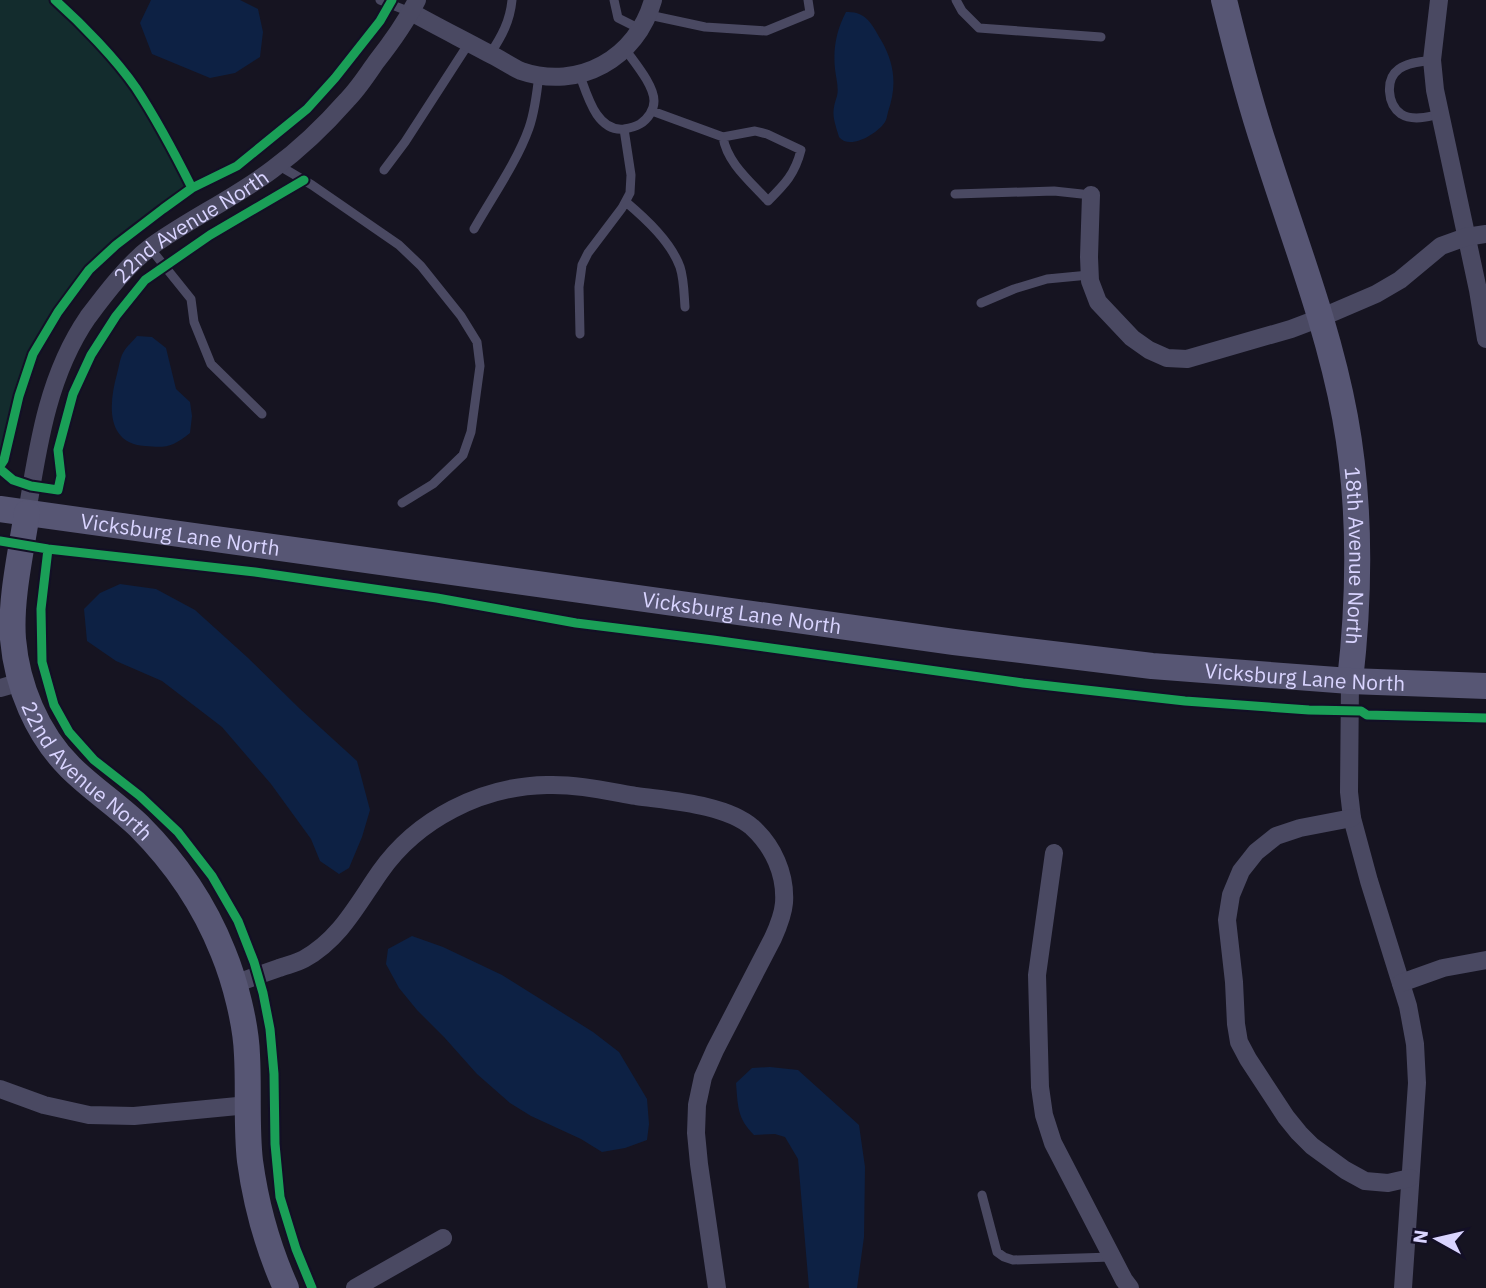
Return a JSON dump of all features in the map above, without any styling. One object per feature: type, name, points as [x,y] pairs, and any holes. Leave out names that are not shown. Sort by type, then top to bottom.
[{"type":"street","name":"18th Avenue North","points":[[1224,0],[1264,146],[1329,347],[1345,418],[1355,491],[1358,565],[1350,681],[1349,792],[1352,818],[1408,1006],[1415,1044],[1417,1083],[1403,1288]]},
{"type":"street","points":[[1439,0],[1432,60],[1435,90],[1478,289],[1486,339]]},
{"type":"street","points":[[414,6],[470,43],[522,71],[571,76],[596,68],[618,55],[636,37],[647,15]]},
{"type":"street","name":"22nd Avenue North","points":[[286,1288],[260,1216],[250,1160],[247,1053],[234,984],[223,952],[202,906],[173,863],[138,825],[70,767],[47,740],[30,707],[11,685],[18,674],[13,638],[14,603],[37,451],[47,405],[64,361],[87,319],[116,282],[150,248],[239,192],[304,144],[347,100],[414,6]]},
{"type":"street","points":[[1091,195],[1089,275],[1098,302],[1113,320],[1140,344],[1167,358],[1187,359],[1320,318],[1401,280],[1441,246],[1466,237],[1486,234]]},
{"type":"street","name":"Vicksburg Lane North","points":[[0,509],[954,642],[1152,666],[1350,681],[1486,686]]},
{"type":"street","points":[[234,984],[303,960],[327,942],[346,923],[381,870],[406,842],[437,817],[472,800],[508,789],[547,785],[586,787],[709,808],[731,814],[751,826],[766,843],[777,862],[784,903],[773,938],[703,1077],[697,1105],[699,1164],[716,1288]]},
{"type":"street","points":[[1352,818],[1300,828],[1276,836],[1256,852],[1241,871],[1230,895],[1227,920],[1236,1024],[1239,1042],[1248,1059],[1286,1117],[1312,1146],[1365,1181],[1388,1182],[1410,1178]]},
{"type":"street","points":[[1054,853],[1037,975],[1040,1087],[1044,1115],[1053,1143],[1130,1288]]},
{"type":"street","points":[[1401,983],[1443,968],[1486,960]]},
{"type":"street","points":[[1,1091],[44,1105],[89,1115],[134,1116],[248,1105]]},
{"type":"street","points":[[355,1288],[443,1238]]},
{"type":"lane","points":[[380,0],[414,6]]},
{"type":"lane","points":[[490,54],[504,32],[512,0]]},
{"type":"lane","points":[[614,0],[618,18],[647,15],[705,27],[766,31],[810,13],[808,0]]},
{"type":"lane","points":[[956,0],[962,11],[979,29],[1101,37]]},
{"type":"lane","points":[[384,170],[470,43]]},
{"type":"lane","points":[[579,73],[592,107],[606,124],[616,129],[639,125],[652,111],[653,93],[625,49]]},
{"type":"lane","points":[[1432,60],[1413,63],[1393,74],[1389,83],[1390,95],[1394,107],[1402,115],[1423,117],[1440,114]]},
{"type":"lane","points":[[474,229],[520,149],[529,128],[536,106],[539,74]]},
{"type":"lane","points":[[652,111],[723,137],[755,131],[767,134],[801,150],[797,165],[787,182],[768,201],[731,159],[724,148],[723,137]]},
{"type":"lane","points":[[580,334],[579,287],[582,265],[630,193],[631,175],[624,128]]},
{"type":"lane","points":[[278,165],[399,245],[421,266],[461,316],[477,342],[480,366],[471,432],[463,456],[433,484],[402,503]]},
{"type":"lane","points":[[955,194],[1043,191],[1091,195]]},
{"type":"lane","points":[[626,202],[651,224],[680,267],[685,307]]},
{"type":"lane","points":[[150,248],[191,299],[194,322],[211,364],[262,415]]},
{"type":"lane","points":[[981,303],[1047,279],[1089,275]]},
{"type":"lane","points":[[982,1195],[997,1252],[1004,1257],[1013,1260],[1112,1257]]},
{"type":"green space","points":[[0,0],[55,0],[76,20],[109,54],[136,88],[166,137],[192,188],[116,245],[89,270],[58,312],[33,354],[19,396],[4,460],[0,466]]},
{"type":"water","points":[[151,0],[240,0],[258,9],[263,32],[260,57],[235,73],[210,78],[152,54],[140,23]]},
{"type":"water","points":[[846,12],[863,16],[875,29],[886,49],[893,75],[891,102],[885,122],[864,139],[850,142],[839,137],[834,115],[838,90],[835,47]]},
{"type":"water","points":[[137,336],[152,337],[166,348],[176,389],[190,402],[190,433],[169,446],[153,447],[132,443],[116,430],[113,420],[112,397],[120,360]]},
{"type":"water","points":[[120,584],[156,589],[195,610],[357,761],[370,810],[349,868],[339,874],[320,861],[311,839],[271,784],[222,727],[162,681],[116,661],[87,641],[84,609],[100,593]]},
{"type":"water","points":[[412,936],[443,947],[502,975],[593,1032],[619,1052],[647,1099],[647,1140],[602,1152],[510,1103],[477,1074],[399,988],[386,964],[388,949]]},
{"type":"water","points":[[752,1068],[798,1070],[859,1125],[865,1167],[864,1237],[857,1288],[809,1288],[798,1159],[785,1137],[775,1134],[754,1135],[741,1117],[736,1083]]},
{"type":"cycle path","points":[[55,0],[98,42],[136,88],[166,137],[192,188]]},
{"type":"cycle path","points":[[0,466],[4,460],[19,396],[33,354],[58,312],[89,270],[116,245],[163,209],[192,188],[237,166],[307,109],[380,21],[392,0]]},
{"type":"cycle path","points":[[0,469],[13,480],[58,490],[61,476],[58,450],[73,394],[91,355],[116,316],[145,280],[210,235],[304,180]]},
{"type":"cycle path","points":[[0,541],[48,549],[255,572],[437,598],[576,623],[1023,683],[1185,701],[1361,711],[1367,715],[1486,718]]},
{"type":"cycle path","points":[[48,549],[41,609],[42,662],[54,705],[69,732],[94,760],[140,796],[178,832],[212,876],[238,921],[254,962],[270,1029],[280,1197],[296,1249],[312,1288]]}]
